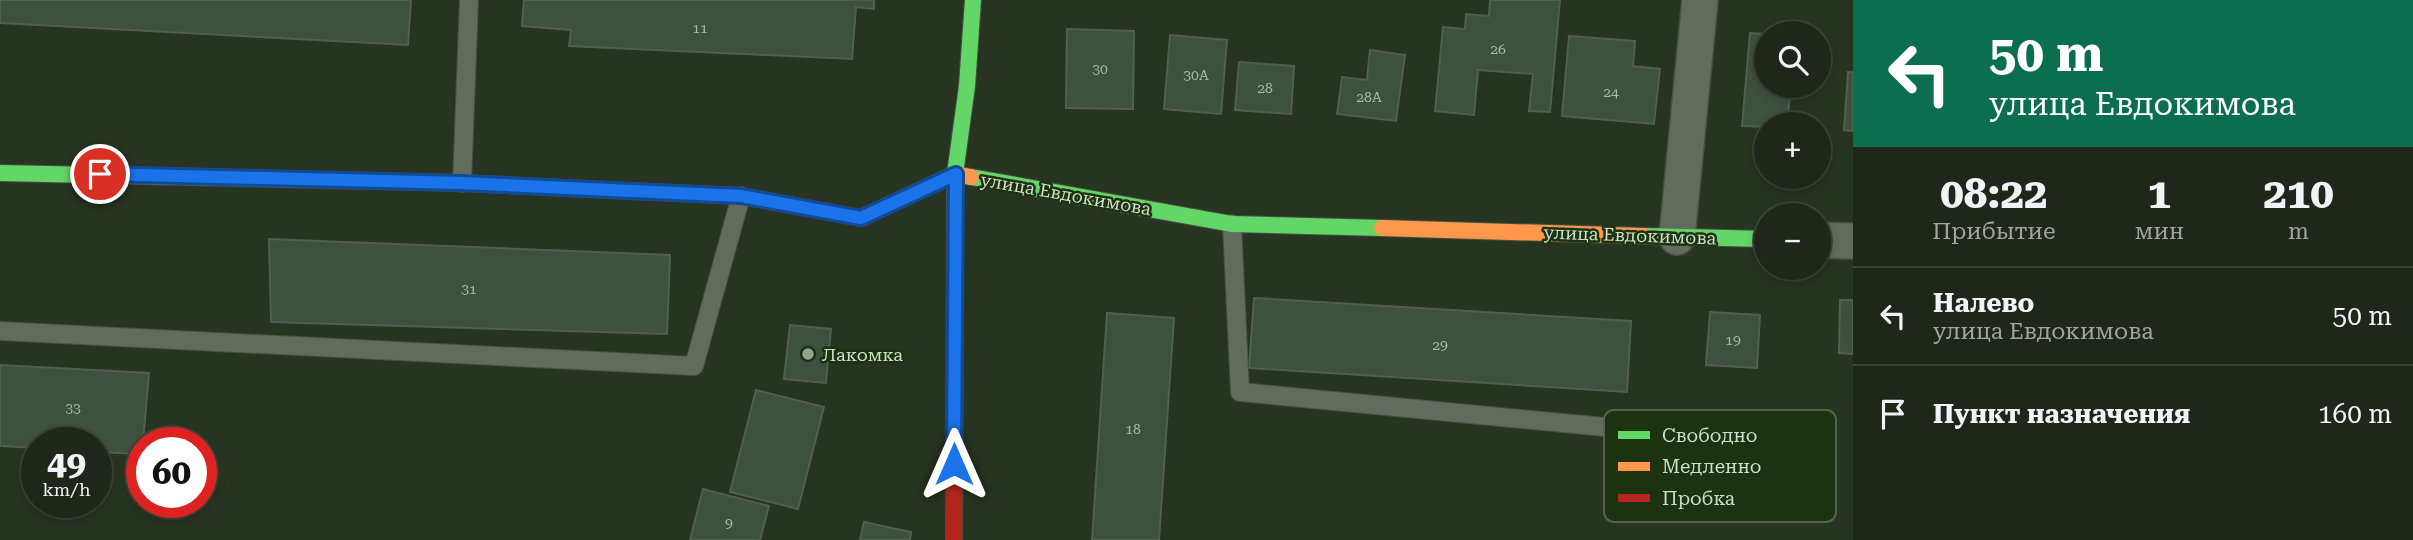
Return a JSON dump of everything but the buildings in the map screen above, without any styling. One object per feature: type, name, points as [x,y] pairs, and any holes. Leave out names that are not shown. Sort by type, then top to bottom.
[{"type":"street","points":[[954,540],[956,174],[967,86],[972,0]]},
{"type":"street","points":[[1677,237],[1700,0]]},
{"type":"street","name":"улица Евдокимова","points":[[0,173],[462,183],[741,196],[861,218],[956,174],[1232,224],[1754,239]]},
{"type":"street","points":[[1831,240],[1853,241]]},
{"type":"lane","points":[[462,183],[469,0]]},
{"type":"lane","points":[[0,331],[694,366],[741,196]]},
{"type":"lane","points":[[1232,224],[1240,392],[1604,427]]},
{"type":"traffic: fast","points":[[955,220],[955,174],[967,86],[973,0]]},
{"type":"traffic: fast","points":[[0,173],[462,183],[586,189]]},
{"type":"traffic: fast","points":[[971,177],[1232,224],[1382,228]]},
{"type":"traffic: fast","points":[[1644,236],[1754,239]]},
{"type":"traffic: slow","points":[[586,189],[741,196],[861,218],[955,174],[971,177]]},
{"type":"traffic: slow","points":[[1382,228],[1644,236]]},
{"type":"traffic: jam","points":[[954,540],[955,220]]},
{"type":"place","name":"Лакомка","points":[[808,354]]},
{"type":"route","points":[[100,174],[462,183],[741,196],[861,218],[956,174],[954,464]]}]
